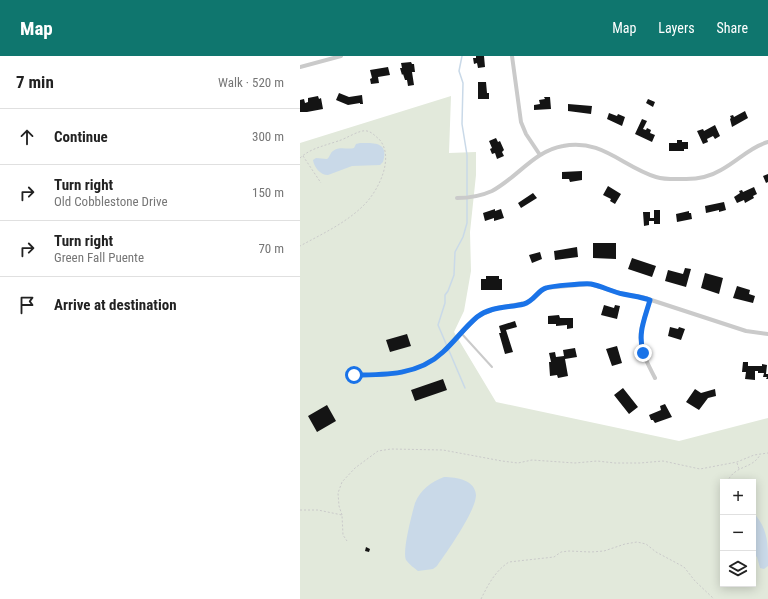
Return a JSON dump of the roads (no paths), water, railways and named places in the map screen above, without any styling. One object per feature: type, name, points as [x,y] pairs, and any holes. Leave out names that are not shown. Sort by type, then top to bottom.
[{"type":"street","points":[[300,66],[341,56]]},
{"type":"street","points":[[512,56],[521,122],[526,134],[540,155]]},
{"type":"street","points":[[457,198],[476,197],[493,190],[540,155],[552,149],[564,146],[576,144],[588,145],[605,151],[652,175],[664,178],[687,179],[703,177],[717,172],[753,148],[768,142]]},
{"type":"street","points":[[354,375],[385,375],[404,372],[420,366],[439,356],[478,316],[496,308],[526,303],[545,288],[590,284],[623,294],[642,297],[746,331],[768,334]]},
{"type":"street","points":[[650,300],[641,331],[640,340],[645,357],[655,378]]},
{"type":"lane","points":[[461,333],[492,367]]},
{"type":"water","points":[[371,143],[382,147],[384,151],[383,162],[380,165],[352,166],[328,175],[320,172],[315,165],[313,160],[316,158],[327,159],[332,152],[336,150],[341,148],[354,148],[356,144]]},
{"type":"water","points":[[444,477],[460,479],[469,483],[475,490],[475,502],[460,532],[437,566],[433,569],[418,571],[406,560],[405,555],[408,532],[415,503],[420,494],[427,487]]},
{"type":"water","points":[[756,516],[762,524],[766,536],[768,566],[764,569],[760,568],[757,557]]},
{"type":"waterway","points":[[462,56],[459,71],[463,83],[462,124],[467,155],[467,223],[463,237],[455,252],[454,275],[445,295],[445,303],[438,325],[465,388]]}]
